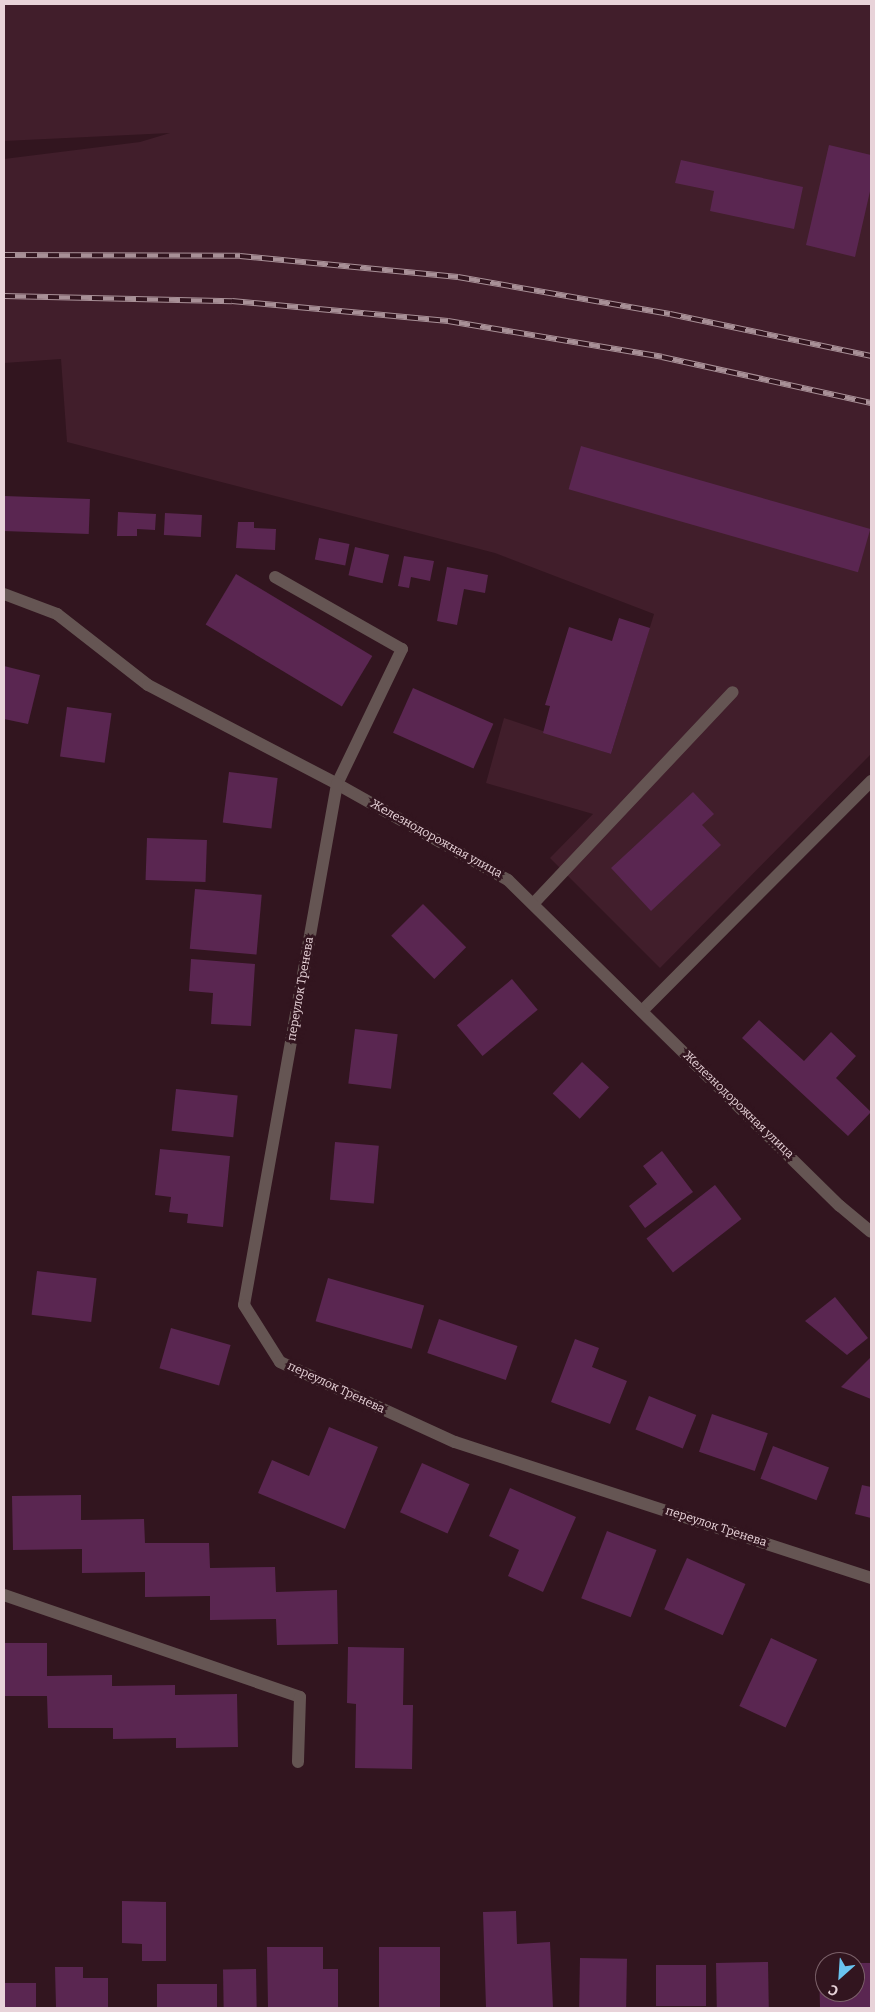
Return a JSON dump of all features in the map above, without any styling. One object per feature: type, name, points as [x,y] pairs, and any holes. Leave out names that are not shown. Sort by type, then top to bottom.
[{"type":"street","name":"переулок Тренева","points":[[275,577],[402,648],[337,784],[244,1305],[280,1362],[455,1442],[871,1578]]},
{"type":"street","name":"Железнодорожная улица","points":[[4,594],[57,614],[148,685],[337,784],[508,880],[840,1206],[871,1232]]},
{"type":"street","points":[[533,904],[733,692]]},
{"type":"street","points":[[642,1012],[871,781]]},
{"type":"street","points":[[4,1595],[300,1697],[298,1762]]},
{"type":"shaded area","points":[[4,4],[871,4],[871,754],[660,968],[550,858],[593,814],[486,783],[504,718],[611,754],[654,614],[495,553],[67,442],[61,359],[4,363],[4,159],[140,142],[170,133],[4,141]]},
{"type":"building","points":[[829,145],[871,155],[871,187],[855,257],[806,245]]},
{"type":"building","points":[[681,160],[803,187],[794,229],[710,211],[714,191],[675,183]]},
{"type":"building","points":[[581,446],[870,529],[858,572],[569,489]]},
{"type":"building","points":[[4,496],[90,499],[89,534],[4,531]]},
{"type":"building","points":[[118,512],[156,514],[155,530],[137,529],[137,536],[117,536]]},
{"type":"building","points":[[165,513],[202,515],[201,537],[164,535]]},
{"type":"building","points":[[238,522],[254,522],[254,528],[276,529],[275,550],[236,548]]},
{"type":"building","points":[[319,538],[349,544],[345,566],[315,560]]},
{"type":"building","points":[[355,547],[389,555],[383,583],[348,575]]},
{"type":"building","points":[[404,556],[434,561],[430,581],[411,577],[409,588],[398,586]]},
{"type":"building","points":[[447,567],[488,575],[485,593],[464,589],[457,625],[437,621]]},
{"type":"building","points":[[236,574],[372,656],[342,706],[206,625]]},
{"type":"building","points":[[619,618],[650,628],[611,754],[543,733],[550,706],[545,705],[569,627],[612,641]]},
{"type":"building","points":[[4,666],[40,675],[28,724],[4,719]]},
{"type":"building","points":[[413,688],[493,724],[473,769],[393,733]]},
{"type":"building","points":[[67,707],[112,713],[105,763],[60,757]]},
{"type":"building","points":[[229,772],[278,778],[271,829],[223,823]]},
{"type":"building","points":[[693,792],[714,814],[702,825],[721,845],[651,911],[611,868]]},
{"type":"building","points":[[147,838],[207,840],[205,882],[146,880]]},
{"type":"building","points":[[195,889],[262,895],[257,955],[190,949]]},
{"type":"building","points":[[423,904],[466,947],[434,979],[391,936]]},
{"type":"building","points":[[191,959],[255,964],[251,1026],[211,1024],[213,993],[189,991]]},
{"type":"building","points":[[512,979],[538,1010],[483,1056],[457,1025]]},
{"type":"building","points":[[759,1020],[804,1061],[831,1032],[856,1056],[836,1078],[871,1112],[848,1136],[742,1038]]},
{"type":"building","points":[[355,1029],[398,1034],[391,1089],[348,1084]]},
{"type":"building","points":[[582,1062],[609,1087],[580,1119],[553,1093]]},
{"type":"building","points":[[176,1089],[238,1095],[233,1137],[172,1131]]},
{"type":"building","points":[[335,1142],[379,1146],[374,1204],[330,1200]]},
{"type":"building","points":[[160,1149],[230,1156],[223,1227],[187,1223],[188,1214],[169,1212],[171,1197],[155,1195]]},
{"type":"building","points":[[662,1151],[693,1192],[645,1228],[629,1206],[657,1184],[643,1166]]},
{"type":"building","points":[[715,1185],[741,1219],[673,1272],[646,1239]]},
{"type":"building","points":[[37,1271],[97,1278],[91,1322],[32,1315]]},
{"type":"building","points":[[328,1278],[424,1306],[412,1349],[316,1321]]},
{"type":"building","points":[[835,1297],[868,1338],[847,1355],[805,1321]]},
{"type":"building","points":[[439,1319],[517,1346],[506,1380],[427,1353]]},
{"type":"building","points":[[171,1328],[231,1345],[219,1385],[159,1368]]},
{"type":"building","points":[[575,1339],[599,1348],[592,1367],[627,1381],[610,1424],[551,1402]]},
{"type":"building","points":[[871,1357],[871,1399],[841,1387]]},
{"type":"building","points":[[649,1396],[696,1415],[683,1448],[636,1429]]},
{"type":"building","points":[[712,1414],[768,1433],[755,1471],[699,1452]]},
{"type":"building","points":[[329,1427],[378,1447],[345,1529],[258,1493],[272,1460],[309,1476]]},
{"type":"building","points":[[773,1446],[829,1468],[816,1500],[760,1479]]},
{"type":"building","points":[[422,1463],[470,1484],[448,1533],[400,1512]]},
{"type":"building","points":[[862,1485],[871,1487],[871,1518],[855,1514]]},
{"type":"building","points":[[510,1488],[576,1517],[543,1592],[508,1576],[519,1550],[489,1536]]},
{"type":"building","points":[[81,1495],[81,1520],[144,1519],[145,1543],[209,1543],[210,1568],[275,1567],[276,1592],[337,1590],[338,1644],[277,1645],[276,1619],[210,1620],[210,1596],[145,1597],[145,1572],[82,1573],[82,1549],[13,1550],[12,1496]]},
{"type":"building","points":[[607,1531],[656,1550],[631,1617],[581,1598]]},
{"type":"building","points":[[687,1558],[745,1584],[723,1635],[664,1609]]},
{"type":"building","points":[[771,1638],[817,1660],[786,1728],[739,1706]]},
{"type":"building","points":[[4,1643],[47,1643],[47,1676],[112,1675],[112,1686],[175,1685],[175,1695],[237,1694],[238,1747],[176,1748],[176,1738],[113,1739],[113,1728],[48,1728],[47,1696],[4,1696]]},
{"type":"building","points":[[348,1647],[404,1648],[403,1705],[413,1705],[412,1769],[355,1768],[356,1704],[347,1703]]},
{"type":"building","points":[[122,1901],[166,1902],[166,1961],[142,1961],[142,1944],[122,1943]]},
{"type":"building","points":[[516,1911],[517,1944],[550,1942],[553,2008],[486,2008],[483,1912]]},
{"type":"building","points":[[267,1947],[323,1947],[323,1969],[338,1969],[338,2008],[268,2008]]},
{"type":"building","points":[[379,1947],[440,1947],[440,2008],[379,2008]]},
{"type":"building","points":[[580,1958],[627,1959],[626,2008],[579,2008]]},
{"type":"building","points":[[768,1962],[769,2008],[717,2008],[716,1963]]},
{"type":"building","points":[[865,1963],[870,1963],[871,2007],[820,2008],[820,2002],[865,2002]]},
{"type":"building","points":[[656,1965],[706,1965],[706,2006],[656,2006]]},
{"type":"building","points":[[55,1967],[83,1967],[83,1978],[108,1978],[108,2008],[56,2008]]},
{"type":"building","points":[[256,1969],[257,2008],[224,2008],[223,1970]]},
{"type":"building","points":[[4,1983],[36,1983],[36,2008],[4,2008]]},
{"type":"building","points":[[157,1984],[217,1984],[217,2008],[157,2008]]},
{"type":"railway","points":[[4,255],[240,256],[458,277],[670,314],[871,356]]},
{"type":"railway","points":[[4,296],[232,301],[448,321],[662,357],[871,403]]}]
